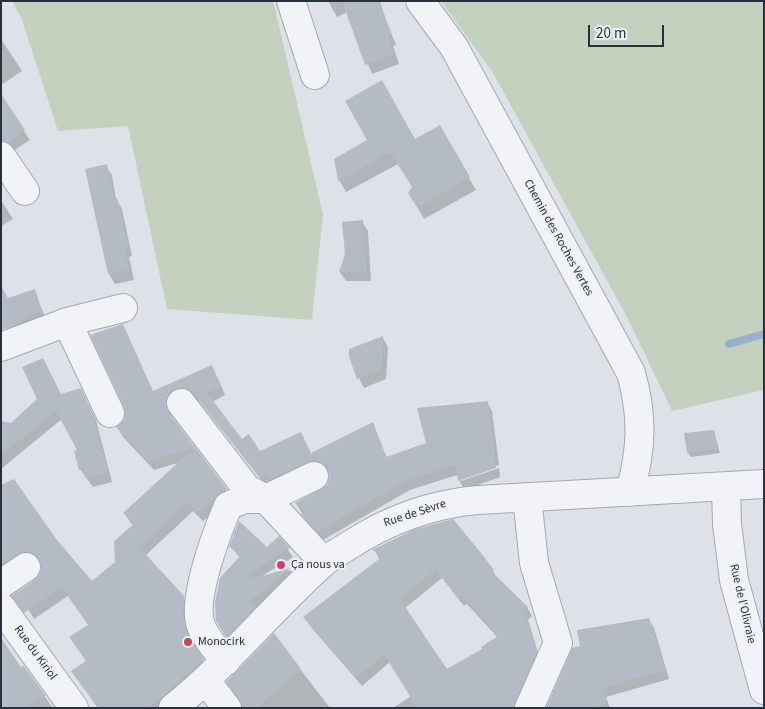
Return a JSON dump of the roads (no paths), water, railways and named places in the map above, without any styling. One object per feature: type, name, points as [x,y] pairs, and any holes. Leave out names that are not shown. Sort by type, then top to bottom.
[{"type":"street","points":[[291,1],[315,75]]},
{"type":"street","name":"Chemin des Roches Vertes","points":[[420,1],[454,47],[631,373],[636,392],[641,434],[640,450],[630,492]]},
{"type":"street","points":[[1,156],[25,191]]},
{"type":"street","points":[[1,347],[67,322],[123,308]]},
{"type":"street","points":[[67,322],[110,413]]},
{"type":"street","points":[[180,403],[247,489],[266,499],[324,562]]},
{"type":"street","points":[[226,661],[201,627],[198,600],[220,524],[228,506],[244,499],[266,499],[314,476]]},
{"type":"street","name":"Rue de Sèvre","points":[[173,708],[206,681],[324,562],[378,527],[451,502],[764,484]]},
{"type":"street","name":"Rue de l'Olivraie","points":[[726,487],[727,524],[734,580],[764,690]]},
{"type":"street","points":[[527,497],[534,563],[558,643],[528,708]]},
{"type":"street","points":[[1,584],[26,568]]},
{"type":"street","name":"Rue du Kiriol","points":[[1,607],[67,705]]},
{"type":"street","points":[[206,681],[227,708]]},
{"type":"waterway","points":[[729,344],[764,334]]},
{"type":"place","name":"Ça nous va","points":[[281,565]]},
{"type":"place","name":"Monocirk","points":[[188,642]]}]
